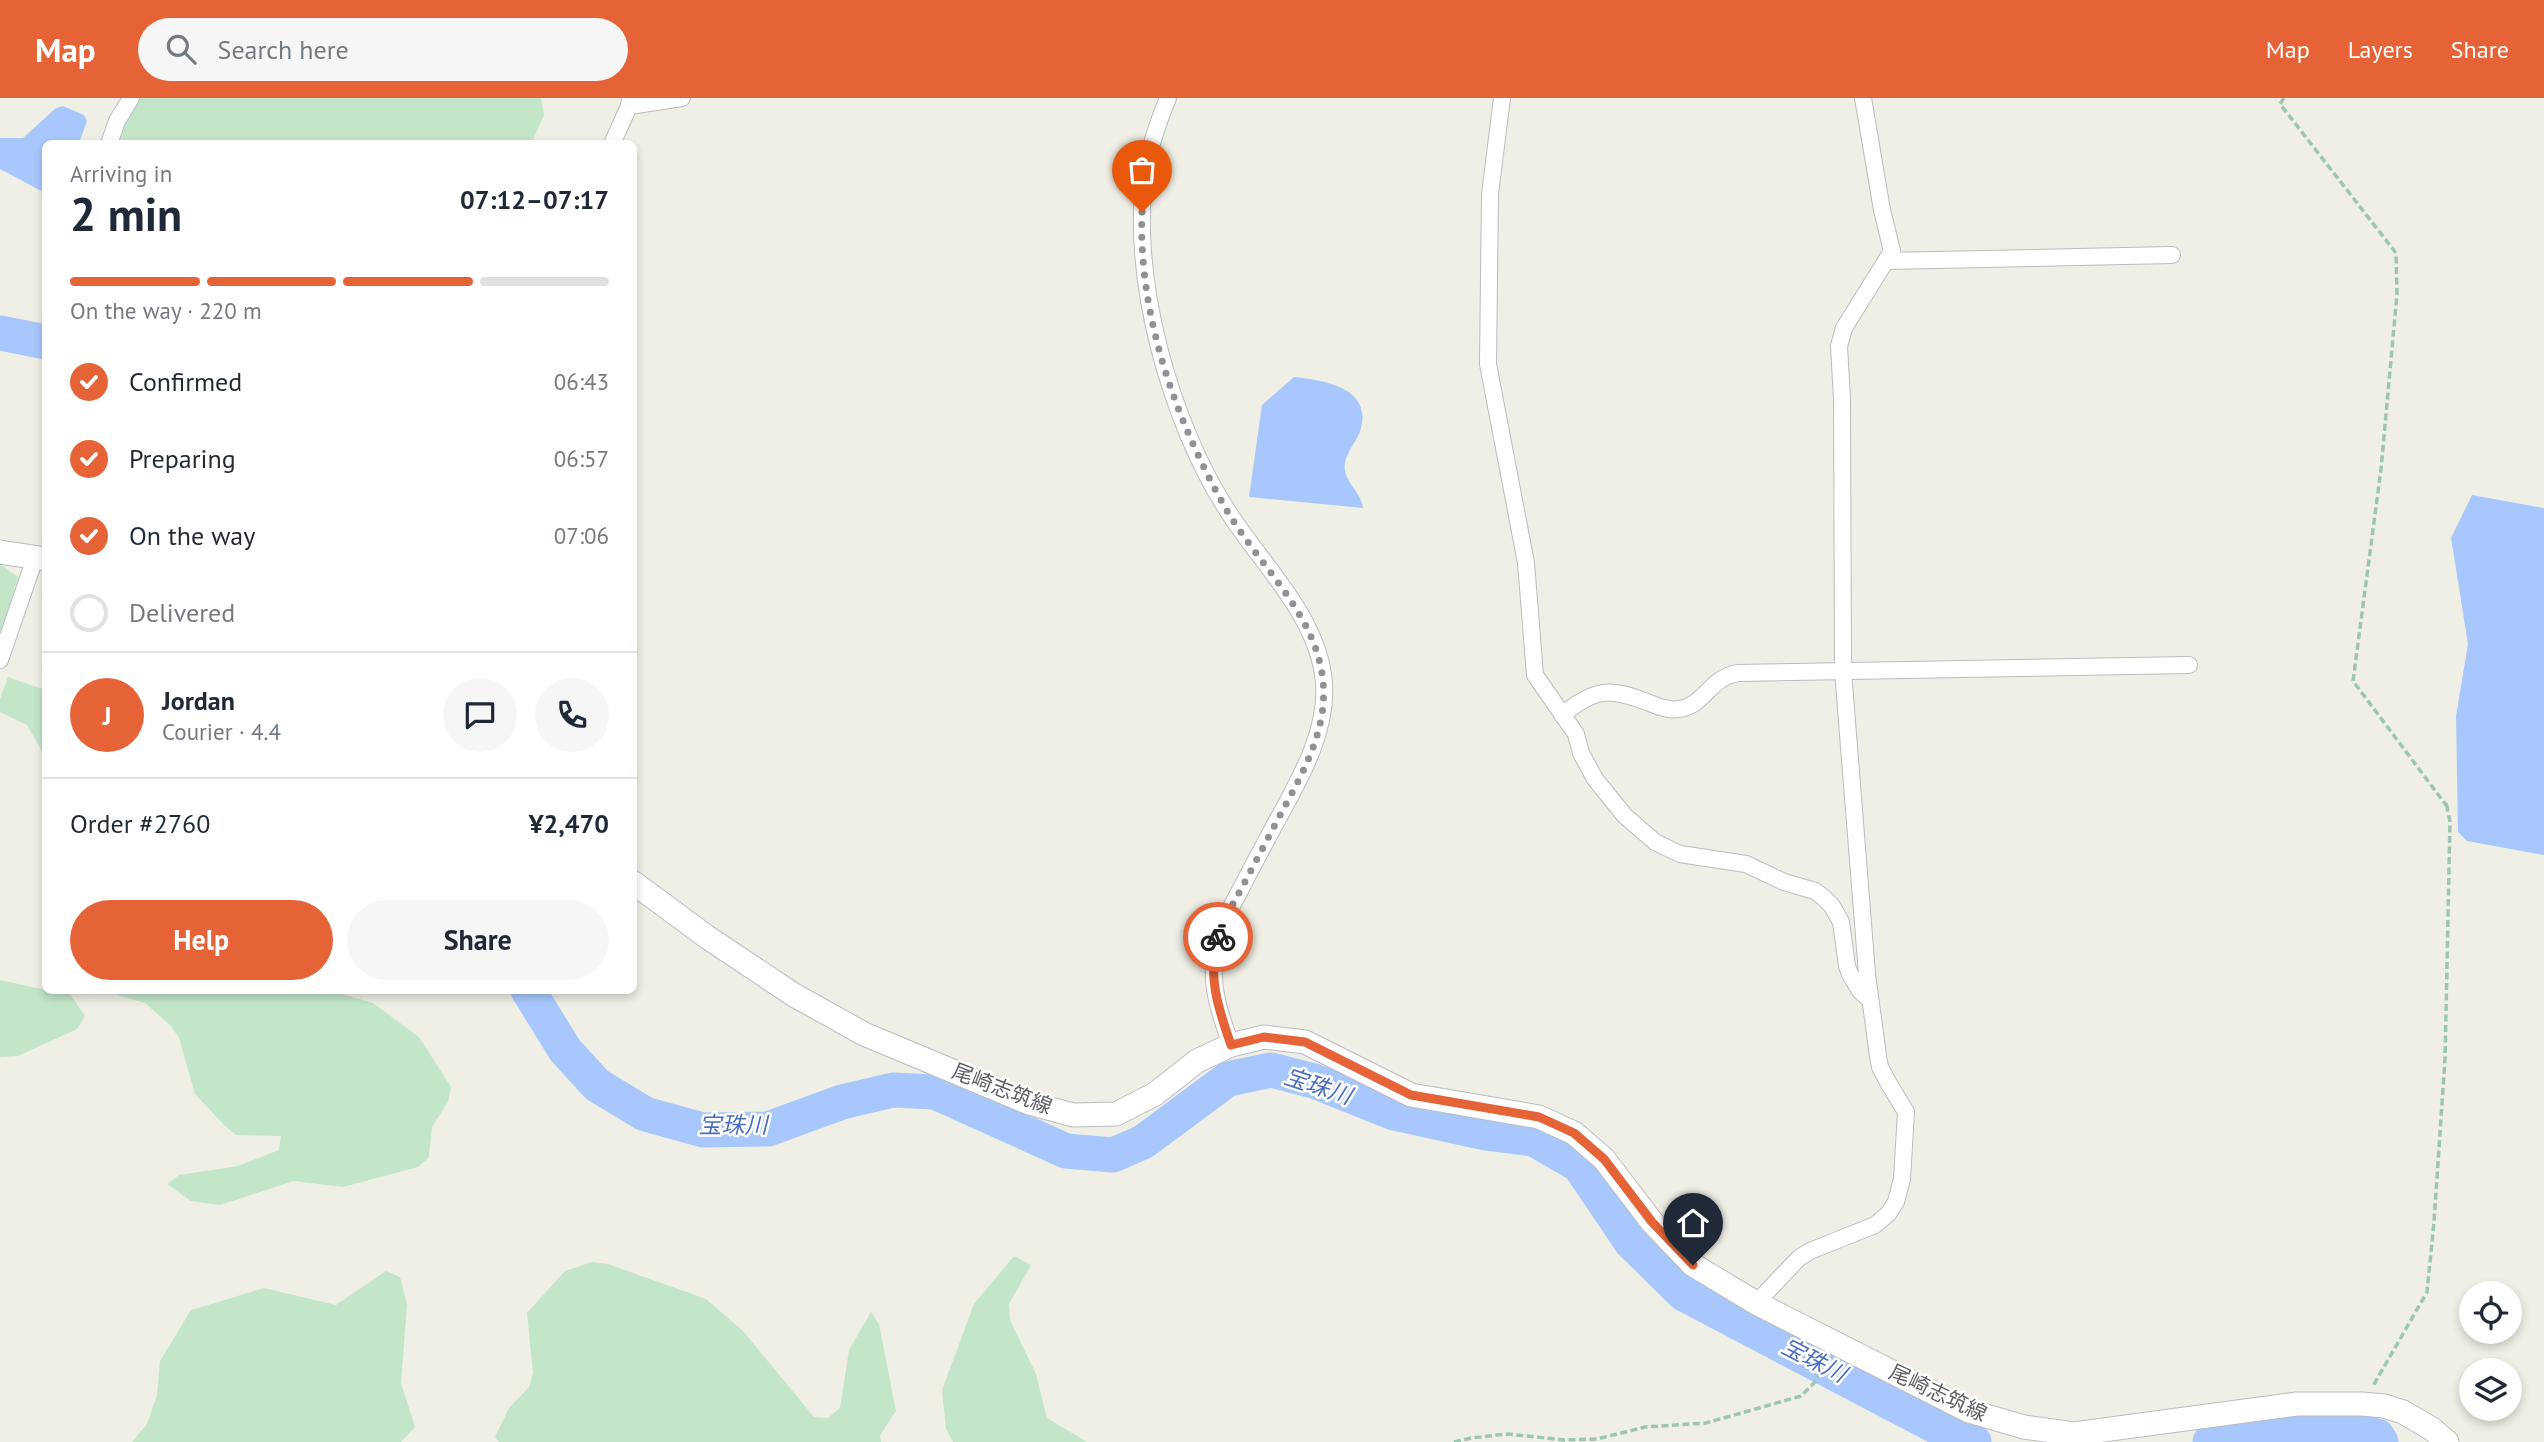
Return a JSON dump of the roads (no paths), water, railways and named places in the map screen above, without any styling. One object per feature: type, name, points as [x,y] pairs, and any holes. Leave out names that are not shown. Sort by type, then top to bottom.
[{"type":"main road","points":[[0,552],[40,559]]},
{"type":"main road","name":"尾崎志筑線","points":[[637,885],[707,937],[794,995],[864,1034],[1030,1103],[1073,1115],[1116,1114],[1155,1094],[1198,1061],[1231,1045],[1264,1037],[1305,1042],[1411,1095],[1539,1117],[1574,1133],[1604,1159],[1652,1222],[1693,1265],[1756,1303],[1969,1412],[2024,1427],[2074,1434],[2297,1404],[2362,1404],[2384,1406],[2403,1412],[2432,1429],[2447,1442]]},
{"type":"street","points":[[110,140],[117,121],[131,98]]},
{"type":"street","points":[[614,140],[629,102],[682,98]]},
{"type":"street","points":[[1168,98],[1146,168],[1142,229],[1145,276],[1163,362],[1178,407],[1211,482],[1228,512],[1304,620],[1319,657],[1324,682],[1322,716],[1311,753],[1222,924],[1216,943],[1213,982],[1216,1005],[1231,1045]]},
{"type":"street","points":[[1502,98],[1490,194],[1488,364],[1525,564],[1535,675],[1576,734],[1581,753],[1595,779],[1625,816],[1655,842],[1680,855],[1746,864],[1784,882],[1815,891],[1823,897],[1832,906],[1840,922],[1850,974],[1860,991],[1870,999]]},
{"type":"street","points":[[1756,1303],[1799,1258],[1875,1225],[1888,1214],[1896,1202],[1902,1179],[1906,1112],[1880,1067],[1870,999],[1843,671],[1842,399],[1839,346],[1844,328],[1892,251],[1882,210],[1863,98]]},
{"type":"street","points":[[1886,261],[2172,255]]},
{"type":"street","points":[[0,660],[40,559]]},
{"type":"street","points":[[1562,715],[1594,694],[1619,692],[1661,707],[1680,709],[1693,705],[1727,675],[2189,665]]},
{"type":"water","points":[[63,106],[84,115],[87,121],[80,140],[42,140],[42,191],[0,169],[0,138],[23,138],[56,108]]},
{"type":"water","points":[[1294,377],[1318,380],[1342,388],[1359,403],[1362,414],[1361,428],[1346,459],[1345,469],[1363,508],[1249,497],[1262,405]]},
{"type":"water","points":[[2472,495],[2544,508],[2544,855],[2467,841],[2458,832],[2456,716],[2468,644],[2451,538]]},
{"type":"waterway","name":"宝珠川","points":[[0,333],[42,341]]},
{"type":"waterway","name":"宝珠川","points":[[530,994],[565,1050],[597,1085],[645,1114],[703,1130],[768,1129],[842,1102],[893,1090],[935,1092],[1066,1151],[1113,1155],[1143,1142],[1228,1079],[1271,1070],[1314,1081],[1394,1113],[1485,1133],[1534,1139],[1579,1165],[1631,1242],[1684,1294],[1962,1440],[1974,1442]]},
{"type":"waterway","name":"宝珠川","points":[[2210,1442],[2333,1426],[2377,1436],[2381,1442]]}]
